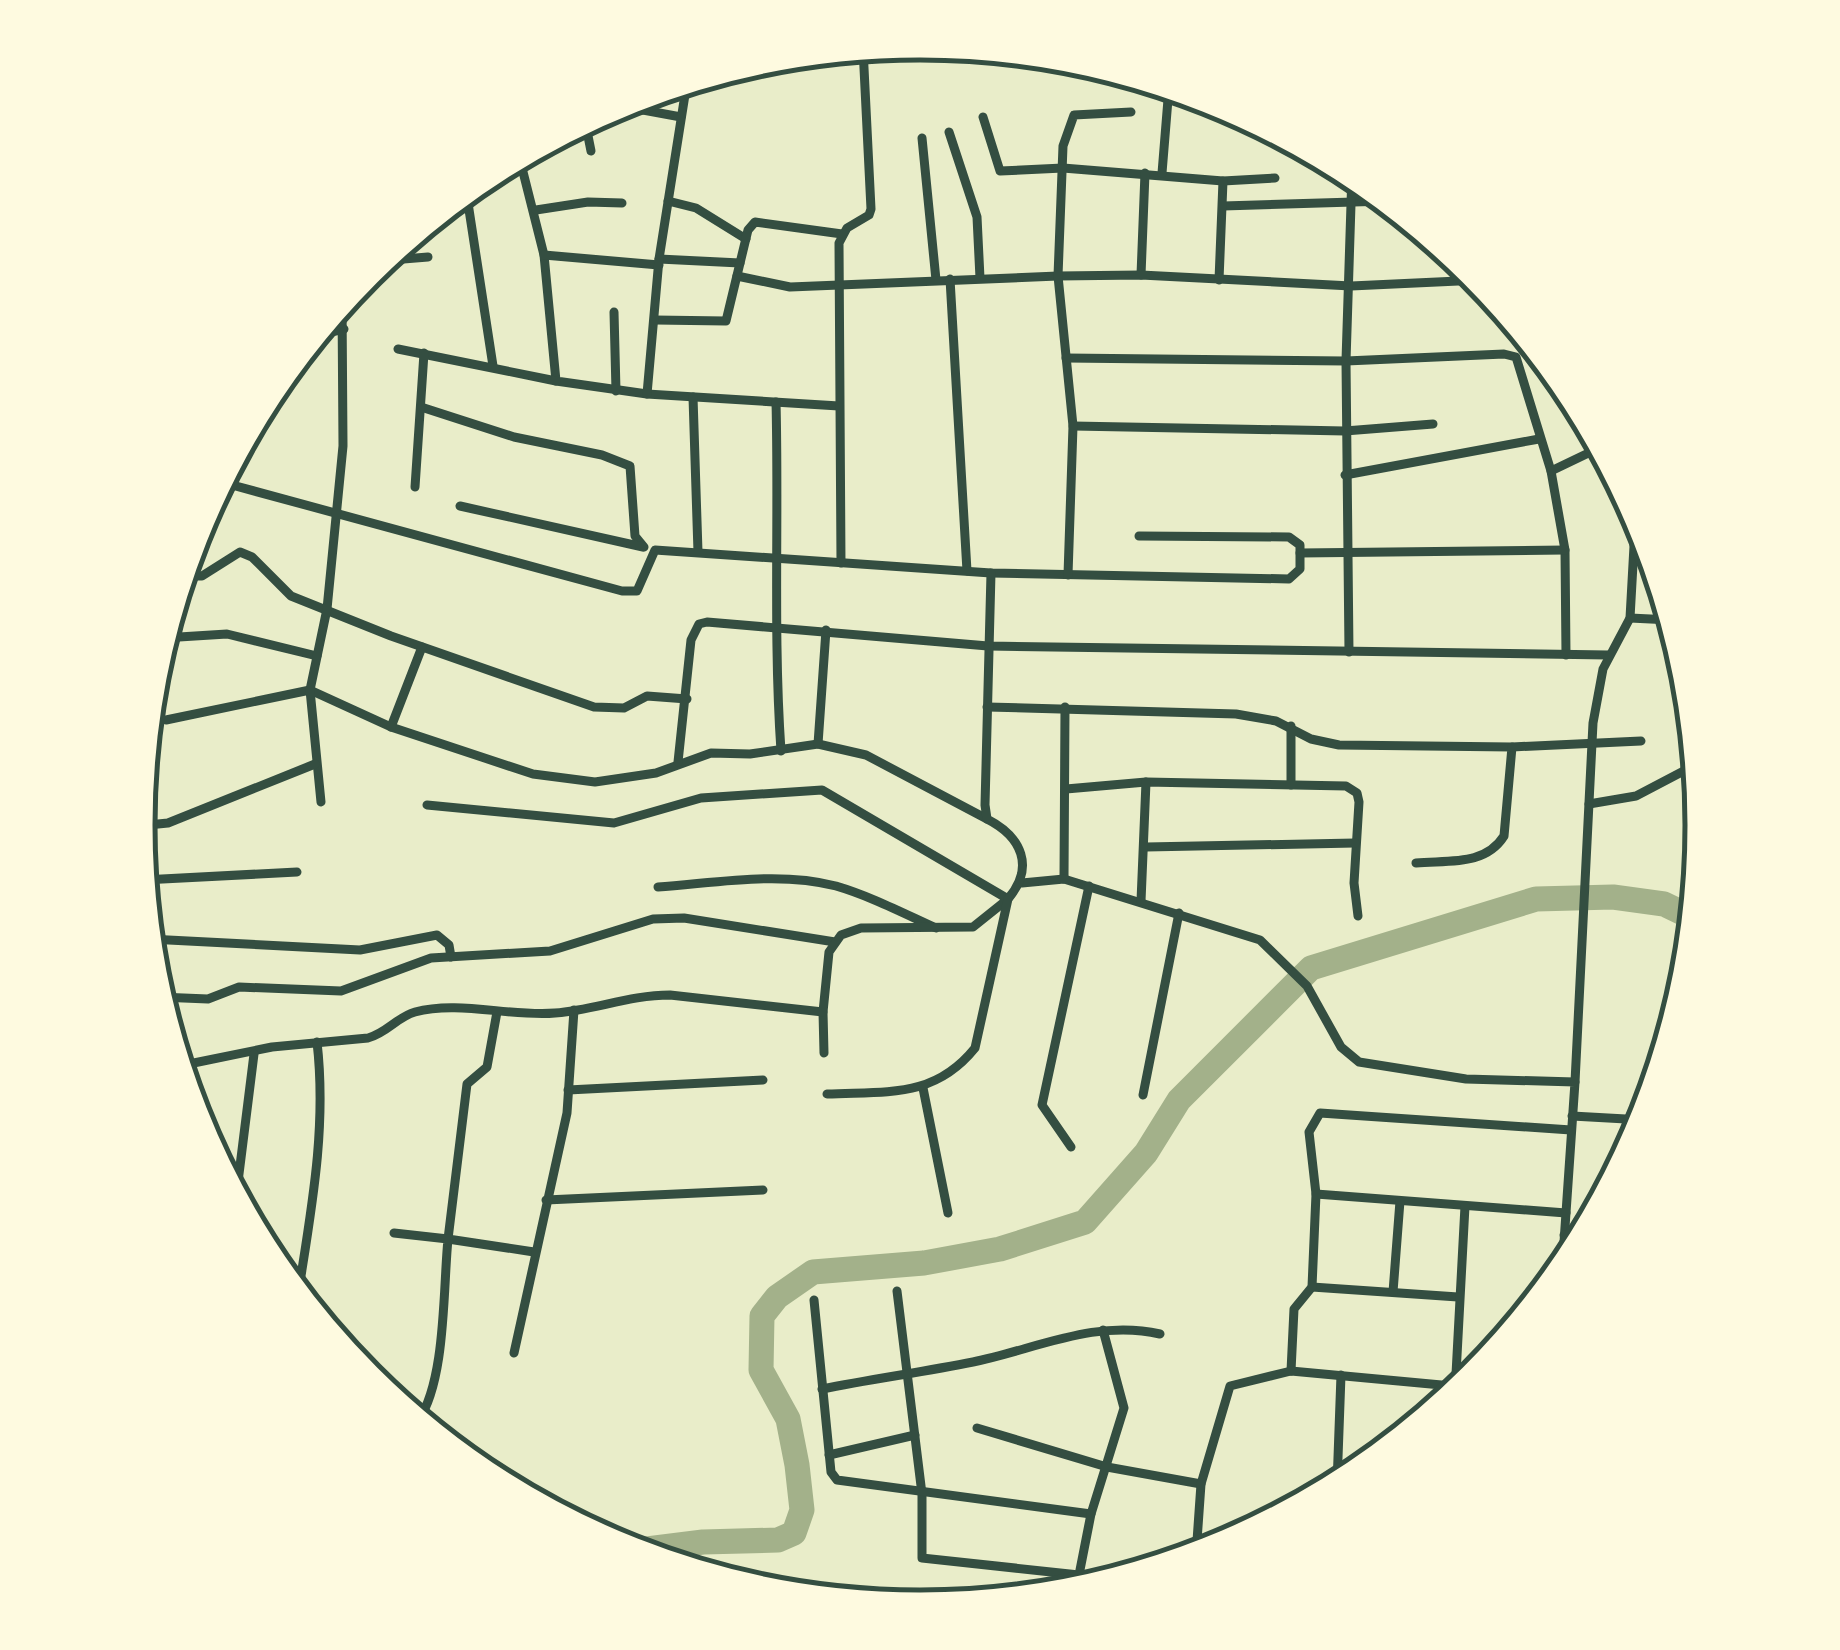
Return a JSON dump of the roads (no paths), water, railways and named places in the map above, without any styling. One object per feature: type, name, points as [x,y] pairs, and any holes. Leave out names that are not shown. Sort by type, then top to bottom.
[{"type":"street","points":[[655,320],[726,321],[750,224],[761,221],[842,234],[869,215],[863,63]]},
{"type":"street","points":[[647,394],[659,262],[684,98]]},
{"type":"street","points":[[1162,173],[1168,102]]},
{"type":"street","points":[[647,111],[681,117]]},
{"type":"street","points":[[1068,575],[1073,426],[1058,276],[1064,146],[1074,115],[1131,112]]},
{"type":"street","points":[[982,117],[1000,172],[1063,168],[1224,181],[1276,178]]},
{"type":"street","points":[[948,132],[977,217],[980,278]]},
{"type":"street","points":[[588,136],[592,151]]},
{"type":"street","points":[[922,138],[936,280]]},
{"type":"street","points":[[524,171],[544,256],[556,381]]},
{"type":"street","points":[[1141,275],[1145,173]]},
{"type":"street","points":[[1219,280],[1224,181]]},
{"type":"street","points":[[1349,652],[1345,430],[1353,195]]},
{"type":"street","points":[[668,201],[696,208],[746,239]]},
{"type":"street","points":[[536,210],[588,202],[622,204]]},
{"type":"street","points":[[1223,206],[1365,203]]},
{"type":"street","points":[[469,208],[492,366]]},
{"type":"street","points":[[840,563],[842,234]]},
{"type":"street","points":[[544,256],[740,263]]},
{"type":"street","points":[[406,259],[428,257]]},
{"type":"street","points":[[736,276],[790,287],[1141,275],[1351,286],[1458,281]]},
{"type":"street","points":[[950,279],[967,571]]},
{"type":"street","points":[[614,312],[616,391]]},
{"type":"street","points":[[321,802],[310,690],[327,610],[345,400],[344,323]]},
{"type":"street","points":[[337,331],[344,329]]},
{"type":"street","points":[[398,349],[616,391],[839,406]]},
{"type":"street","points":[[415,487],[424,353]]},
{"type":"street","points":[[1066,358],[1346,361],[1504,354],[1516,358],[1523,368],[1539,439],[1551,472],[1565,550],[1566,655]]},
{"type":"street","points":[[693,397],[698,552]]},
{"type":"street","points":[[776,402],[780,751]]},
{"type":"street","points":[[421,408],[514,438],[602,455],[630,466],[636,536],[649,548]]},
{"type":"street","points":[[1073,426],[1345,430],[1433,424]]},
{"type":"street","points":[[1345,476],[1539,439]]},
{"type":"street","points":[[1551,472],[1588,453]]},
{"type":"street","points":[[235,486],[336,510],[622,591],[637,591],[644,582],[649,548]]},
{"type":"street","points":[[460,506],[649,548],[780,560],[991,574],[1289,579],[1297,576],[1300,554],[1296,538],[1139,536]]},
{"type":"street","points":[[1300,554],[1565,550]]},
{"type":"street","points":[[197,576],[240,552],[252,557],[292,596],[422,647],[610,711],[646,696],[688,699]]},
{"type":"street","points":[[1564,1235],[1591,744],[1608,656],[1630,618],[1634,552]]},
{"type":"street","points":[[987,819],[991,574]]},
{"type":"street","points":[[1630,618],[1657,619]]},
{"type":"street","points":[[678,762],[688,699],[691,640],[699,624],[826,630],[988,646],[1608,656]]},
{"type":"street","points":[[818,744],[826,630]]},
{"type":"street","points":[[179,637],[227,634],[317,656]]},
{"type":"street","points":[[391,727],[422,647]]},
{"type":"street","points":[[166,720],[310,690],[391,727],[534,774],[595,782],[626,780],[711,752],[780,751],[818,744],[866,755],[987,819],[1017,840],[1022,854],[1022,883],[973,927],[860,928],[835,942],[669,918],[629,923],[550,951],[412,963],[342,991],[239,986],[208,999],[175,998]]},
{"type":"street","points":[[986,707],[1236,714],[1290,726],[1310,738],[1339,745],[1512,746],[1641,741]]},
{"type":"street","points":[[1064,879],[1065,707]]},
{"type":"street","points":[[1290,726],[1291,785]]},
{"type":"street","points":[[1416,862],[1484,857],[1496,848],[1504,836],[1512,746]]},
{"type":"street","points":[[155,824],[168,823],[315,764]]},
{"type":"street","points":[[1588,804],[1636,796],[1683,771]]},
{"type":"street","points":[[1066,789],[1146,782],[1346,786],[1357,793],[1358,916]]},
{"type":"street","points":[[1141,901],[1146,782]]},
{"type":"street","points":[[427,805],[614,823],[701,798],[822,790],[1008,899]]},
{"type":"street","points":[[1146,847],[1355,844]]},
{"type":"street","points":[[157,879],[297,872]]},
{"type":"street","points":[[658,887],[780,878],[809,881],[862,895],[941,930]]},
{"type":"street","points":[[1022,883],[1064,879],[1240,932],[1274,950],[1308,986],[1341,1047],[1359,1062],[1466,1079],[1575,1082]]},
{"type":"street","points":[[1071,1147],[1042,1104],[1089,886]]},
{"type":"street","points":[[827,1094],[923,1088],[963,1063],[975,1048],[1008,899]]},
{"type":"street","points":[[1143,1095],[1179,913]]},
{"type":"street","points":[[165,941],[360,950],[437,934],[449,944],[451,957]]},
{"type":"street","points":[[824,1053],[826,968],[835,942]]},
{"type":"street","points":[[194,1065],[317,1042],[380,1035],[417,1011],[574,1010],[645,995],[670,995],[823,1012]]},
{"type":"street","points":[[514,1353],[568,1090],[574,1010]]},
{"type":"street","points":[[425,1408],[436,1369],[467,1084],[487,1066],[496,1012]]},
{"type":"street","points":[[302,1275],[313,1215],[321,1121],[317,1042]]},
{"type":"street","points":[[239,1173],[254,1054]]},
{"type":"street","points":[[568,1090],[763,1080]]},
{"type":"street","points":[[923,1088],[948,1214]]},
{"type":"street","points":[[1292,1371],[1294,1309],[1312,1287],[1316,1194],[1309,1132],[1320,1112],[1571,1130]]},
{"type":"street","points":[[1572,1116],[1627,1119]]},
{"type":"street","points":[[546,1200],[763,1190]]},
{"type":"street","points":[[1316,1194],[1566,1213]]},
{"type":"street","points":[[1393,1292],[1400,1201]]},
{"type":"street","points":[[1458,1369],[1458,1297],[1465,1206]]},
{"type":"street","points":[[394,1233],[534,1252]]},
{"type":"street","points":[[1312,1287],[1458,1297]]},
{"type":"street","points":[[897,1291],[922,1494],[922,1558],[1072,1574]]},
{"type":"street","points":[[814,1300],[829,1455],[837,1480],[922,1494],[1020,1501],[1091,1514]]},
{"type":"street","points":[[822,1389],[1103,1330],[1135,1328],[1160,1334]]},
{"type":"street","points":[[1079,1573],[1091,1514],[1124,1408],[1103,1330]]},
{"type":"street","points":[[1197,1538],[1201,1484],[1230,1386],[1292,1371],[1439,1386]]},
{"type":"street","points":[[1338,1465],[1341,1375]]},
{"type":"street","points":[[977,1428],[1106,1467],[1201,1484]]},
{"type":"street","points":[[829,1455],[915,1435]]},
{"type":"waterway","points":[[667,1546],[778,1540],[794,1533],[802,1510],[797,1465],[788,1419],[761,1370],[762,1316],[777,1297],[813,1272],[924,1263],[1000,1249],[1085,1222],[1146,1153],[1179,1100],[1311,968],[1536,899],[1613,897],[1664,904],[1679,911]]}]
